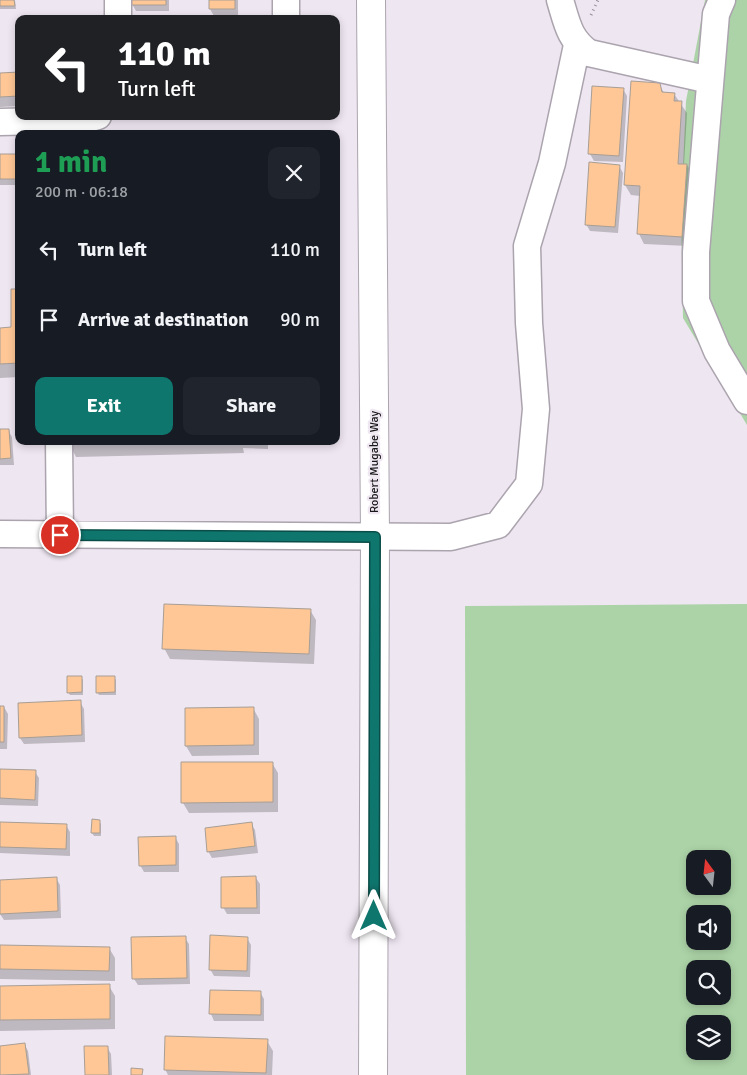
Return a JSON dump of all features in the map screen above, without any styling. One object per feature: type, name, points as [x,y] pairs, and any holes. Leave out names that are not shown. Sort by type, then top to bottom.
[{"type":"main road","name":"Robert Mugabe Way","points":[[371,0],[375,537],[373,1075]]},
{"type":"street","points":[[118,0],[118,15]]},
{"type":"street","points":[[286,0],[286,15]]},
{"type":"street","points":[[560,0],[569,31],[577,45],[589,53],[710,80]]},
{"type":"street","points":[[722,0],[716,14],[710,80],[696,252],[696,301],[717,351],[747,401]]},
{"type":"street","points":[[0,534],[451,537],[498,525],[529,484],[536,409],[529,323],[527,246],[552,163],[577,45]]},
{"type":"street","points":[[0,122],[84,120]]},
{"type":"street","points":[[59,445],[60,535]]},
{"type":"green space","points":[[705,0],[747,0],[747,425],[683,318],[681,212],[686,101]]},
{"type":"green space","points":[[747,604],[747,1075],[466,1075],[465,606]]},
{"type":"building","points":[[0,0],[14,0],[15,6],[0,6]]},
{"type":"building","points":[[131,0],[166,0],[166,5],[131,5]]},
{"type":"building","points":[[209,0],[235,0],[235,9],[209,9]]},
{"type":"building","points":[[15,72],[15,96],[0,97],[0,73]]},
{"type":"building","points":[[631,81],[660,83],[662,92],[675,93],[674,101],[682,101],[678,164],[687,164],[682,237],[637,234],[640,186],[624,185]]},
{"type":"building","points":[[592,86],[624,88],[619,156],[588,154]]},
{"type":"building","points":[[0,154],[15,154],[15,179],[0,179]]},
{"type":"building","points":[[589,162],[620,165],[615,227],[585,225]]},
{"type":"building","points":[[11,289],[15,289],[15,363],[0,364],[0,328],[11,327]]},
{"type":"building","points":[[0,429],[9,429],[11,458],[0,459]]},
{"type":"building","points":[[164,604],[311,609],[309,654],[162,649]]},
{"type":"building","points":[[67,676],[82,676],[82,692],[67,693]]},
{"type":"building","points":[[96,676],[115,676],[115,692],[96,693]]},
{"type":"building","points":[[81,700],[82,735],[19,738],[18,703]]},
{"type":"building","points":[[0,706],[4,706],[4,742],[0,742]]},
{"type":"building","points":[[254,707],[254,745],[185,746],[185,708]]},
{"type":"building","points":[[181,762],[273,762],[273,802],[181,803]]},
{"type":"building","points":[[0,769],[36,770],[35,800],[0,798]]},
{"type":"building","points":[[92,819],[100,820],[100,833],[91,833]]},
{"type":"building","points":[[0,822],[67,824],[66,849],[0,847]]},
{"type":"building","points":[[252,822],[255,846],[207,852],[205,828]]},
{"type":"building","points":[[176,836],[176,865],[139,866],[138,837]]},
{"type":"building","points":[[256,876],[257,908],[221,908],[221,877]]},
{"type":"building","points":[[57,877],[58,911],[0,914],[0,880]]},
{"type":"building","points":[[210,935],[248,937],[247,971],[209,970]]},
{"type":"building","points":[[186,936],[187,978],[132,979],[131,937]]},
{"type":"building","points":[[0,945],[110,947],[109,971],[0,969]]},
{"type":"building","points":[[110,984],[110,1019],[0,1020],[0,986]]},
{"type":"building","points":[[210,990],[261,991],[261,1015],[209,1014]]},
{"type":"building","points":[[165,1036],[268,1039],[266,1073],[164,1070]]},
{"type":"building","points":[[25,1043],[29,1074],[0,1075],[0,1046]]},
{"type":"building","points":[[84,1046],[108,1046],[109,1075],[85,1075]]},
{"type":"building","points":[[131,1068],[143,1069],[142,1075],[131,1075]]},
{"type":"route","points":[[60,535],[375,537],[374,916]]}]
